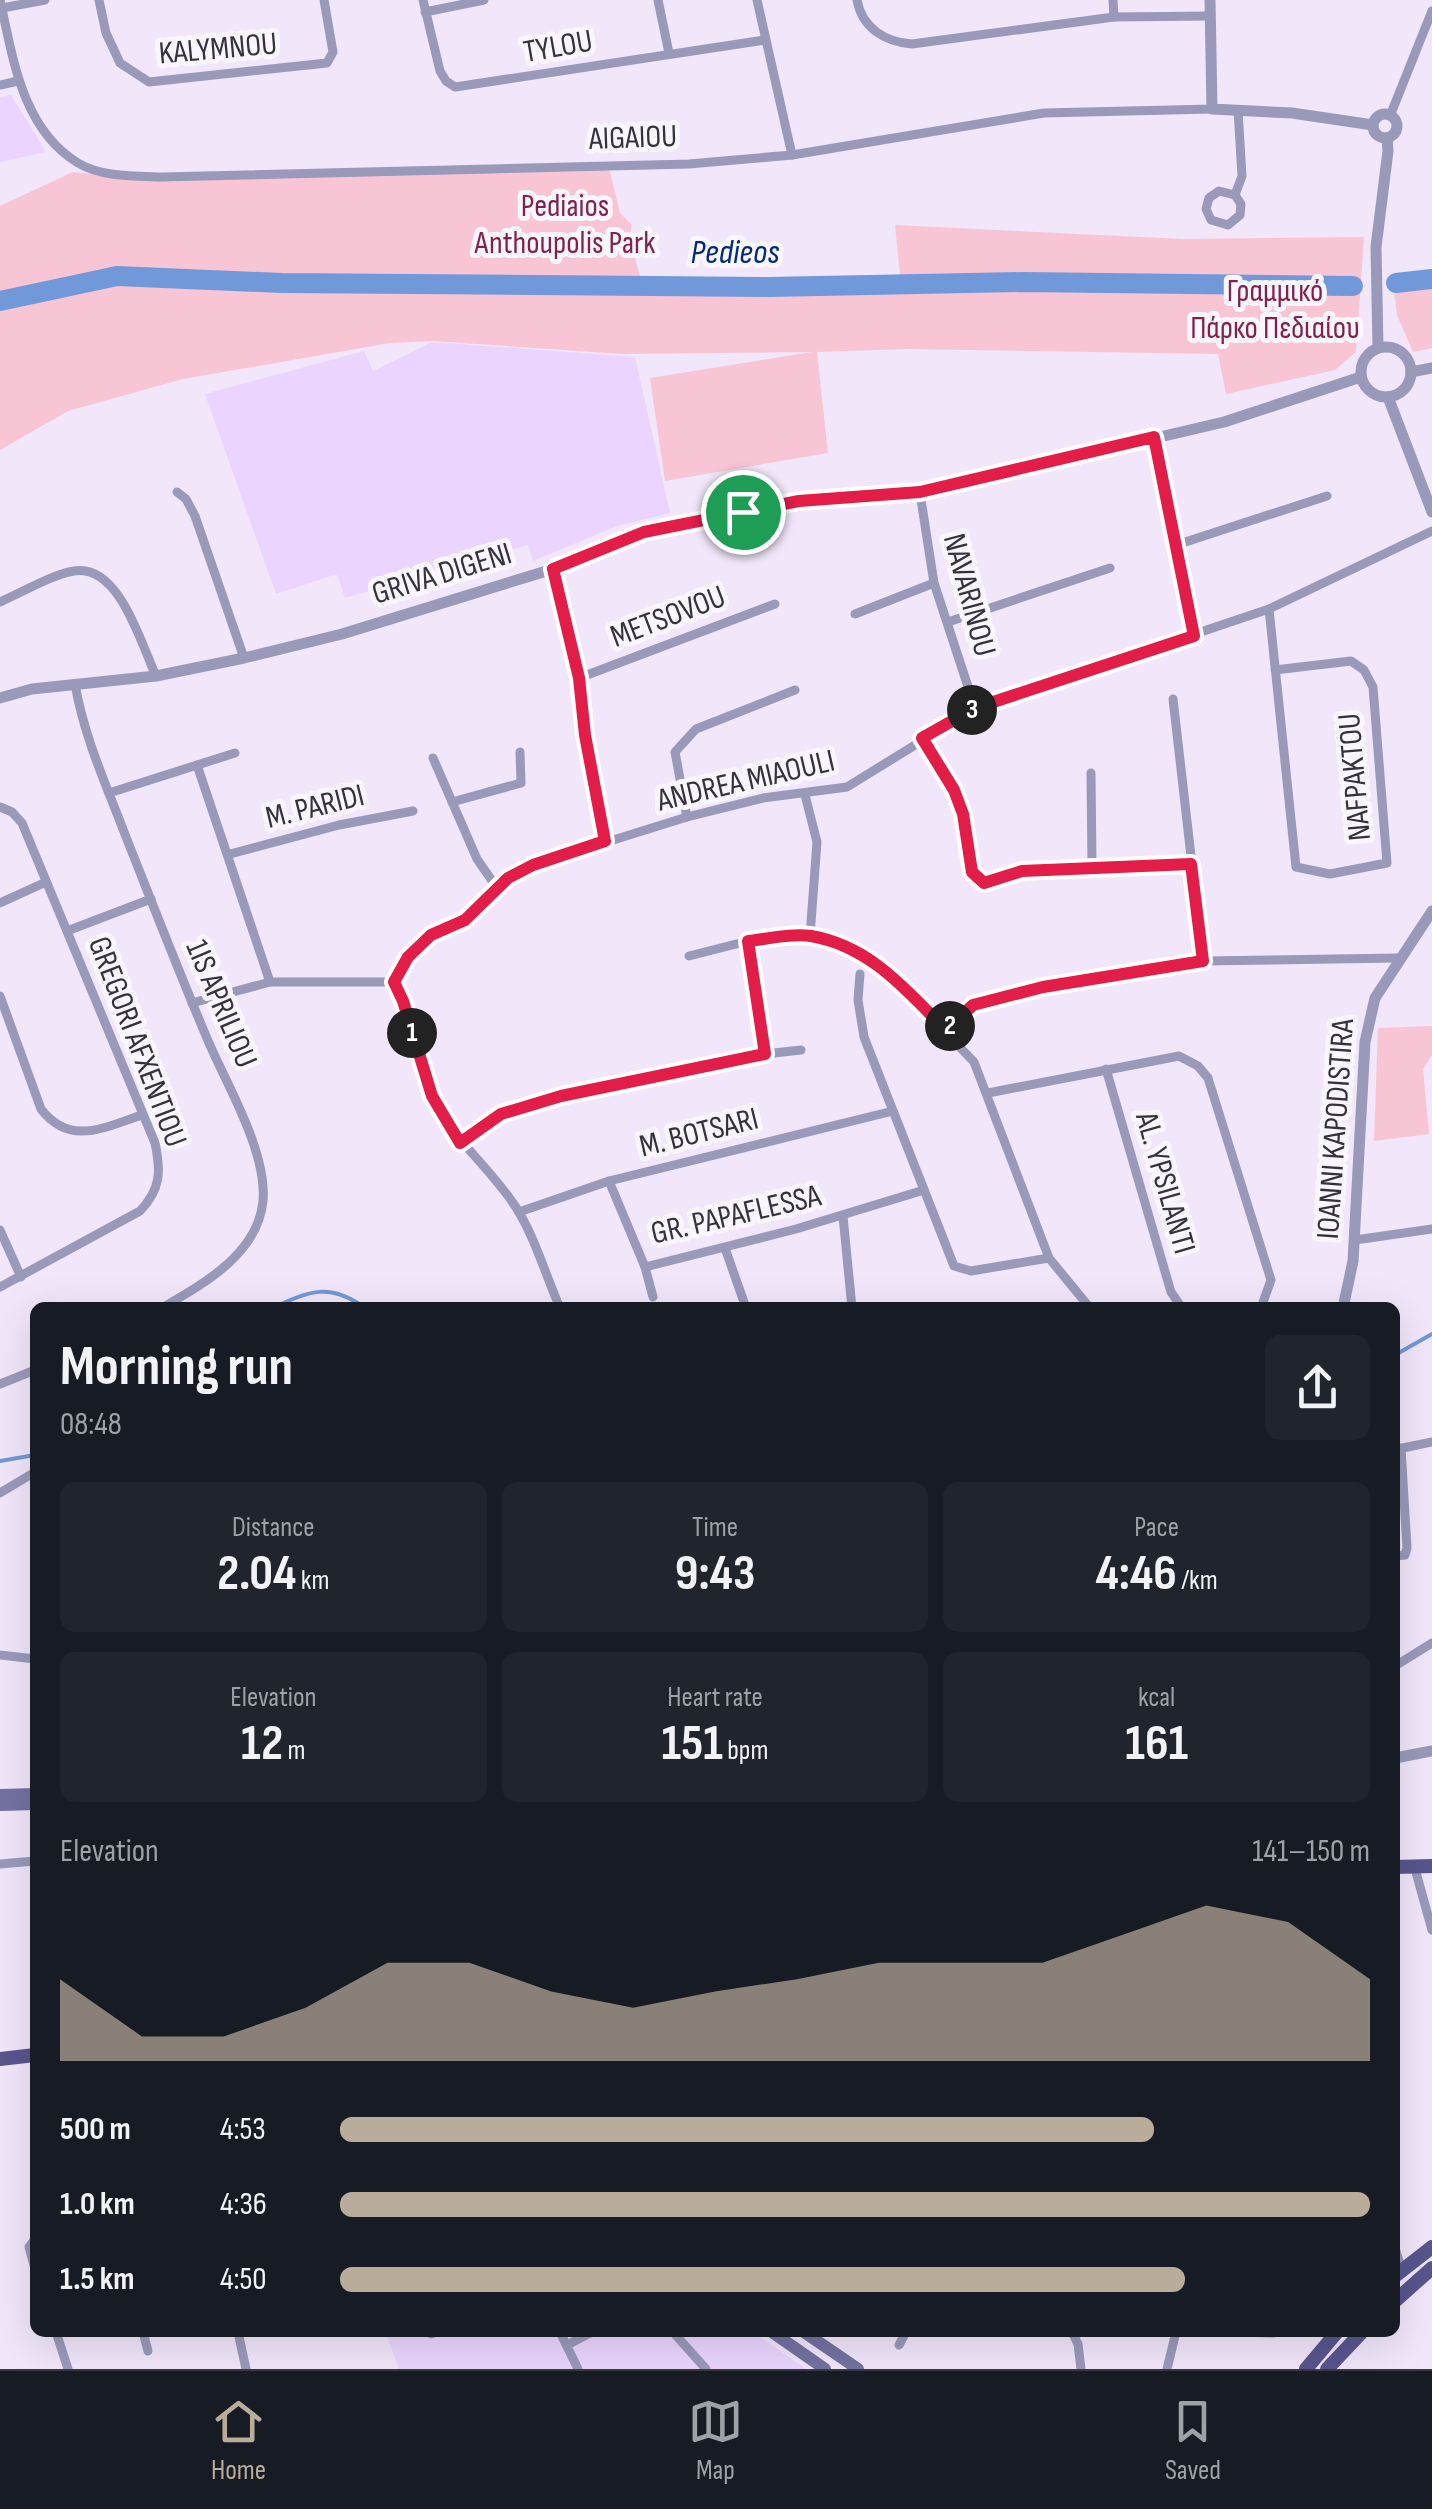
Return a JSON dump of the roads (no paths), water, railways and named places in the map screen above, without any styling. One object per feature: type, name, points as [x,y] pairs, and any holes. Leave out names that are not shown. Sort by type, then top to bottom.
[{"type":"main road","points":[[0,1794],[30,1794]]},
{"type":"main road","points":[[0,1805],[30,1804]]},
{"type":"main road","points":[[1400,1866],[1432,1866]]},
{"type":"main road","points":[[0,2059],[30,2056]]},
{"type":"main road","points":[[1400,2271],[1432,2247]]},
{"type":"main road","points":[[1400,2297],[1432,2268]]},
{"type":"main road","points":[[779,2337],[825,2369]]},
{"type":"main road","points":[[811,2337],[858,2369]]},
{"type":"main road","points":[[1306,2369],[1333,2337]]},
{"type":"main road","points":[[1327,2369],[1357,2337]]},
{"type":"street","points":[[1,4],[45,0]]},
{"type":"street","name":"KALYMNOU","points":[[99,0],[106,33],[120,63],[149,82],[327,64],[333,52],[324,0]]},
{"type":"street","name":"TYLOU","points":[[423,0],[440,71],[455,87],[765,40]]},
{"type":"street","points":[[425,12],[484,0]]},
{"type":"street","points":[[658,0],[669,53]]},
{"type":"street","points":[[757,0],[792,155]]},
{"type":"street","points":[[856,0],[864,20],[879,34],[898,43],[912,44],[1114,17],[1210,16]]},
{"type":"street","points":[[1113,0],[1114,17]]},
{"type":"street","points":[[1210,0],[1212,109]]},
{"type":"street","name":"AIGAIOU","points":[[1,4],[18,82],[42,131],[79,164],[117,175],[656,165],[792,155],[1044,114],[1212,109],[1292,112],[1373,125]]},
{"type":"street","points":[[1390,116],[1432,12]]},
{"type":"street","points":[[0,85],[18,82]]},
{"type":"street","points":[[1235,195],[1242,176],[1238,110]]},
{"type":"street","points":[[1378,348],[1376,248],[1387,138],[1397,130],[1396,121],[1390,116],[1379,116],[1373,125],[1378,136],[1387,138]]},
{"type":"street","points":[[1378,348],[1402,353],[1411,372],[1402,392],[1388,397],[1372,394],[1362,377],[1364,359],[1378,348]]},
{"type":"street","points":[[1411,372],[1432,368]]},
{"type":"street","name":"GRIVA DIGENI","points":[[0,698],[32,689],[156,676],[244,658],[342,634],[553,569],[644,532],[799,501],[920,492],[1224,422],[1362,377]]},
{"type":"street","points":[[1388,397],[1432,512]]},
{"type":"street","points":[[1154,437],[1194,636]]},
{"type":"street","points":[[177,492],[186,498],[195,516],[244,658]]},
{"type":"street","name":"NAVARINOU","points":[[920,492],[934,583],[975,708]]},
{"type":"street","points":[[1176,545],[1327,496]]},
{"type":"street","name":"ANDREA MIAOULI","points":[[394,982],[408,957],[431,935],[465,920],[497,888],[533,865],[687,817],[763,798],[848,787],[975,708],[1270,608],[1432,532]]},
{"type":"street","points":[[948,622],[1110,568]]},
{"type":"street","points":[[553,569],[579,678],[585,735],[605,841]]},
{"type":"street","points":[[0,602],[75,570],[103,576],[118,592],[156,676]]},
{"type":"street","points":[[854,614],[934,583]]},
{"type":"street","name":"METSOVOU","points":[[579,678],[775,604]]},
{"type":"street","name":"NAFPAKTOU","points":[[1270,608],[1276,670],[1296,866],[1330,874],[1388,863],[1373,687],[1364,670],[1351,662],[1276,670]]},
{"type":"street","name":"1IS APRILIOU","points":[[75,684],[80,711],[109,793],[262,1175],[263,1201],[248,1241],[230,1263],[171,1302]]},
{"type":"street","points":[[687,817],[675,752],[696,729],[795,690]]},
{"type":"street","points":[[1173,698],[1203,961]]},
{"type":"street","points":[[922,738],[954,790],[963,814],[972,872],[984,883],[1022,871],[1191,864]]},
{"type":"street","points":[[452,802],[522,783],[520,752]]},
{"type":"street","points":[[109,793],[235,753]]},
{"type":"street","points":[[433,758],[476,859],[497,888]]},
{"type":"street","points":[[197,765],[270,982]]},
{"type":"street","points":[[1092,773],[1092,867]]},
{"type":"street","points":[[805,795],[818,842],[810,936]]},
{"type":"street","name":"GREGORI AFXENTIOU","points":[[0,807],[12,812],[22,823],[155,1142],[160,1169],[152,1198],[140,1211],[0,1286]]},
{"type":"street","name":"M. PARIDI","points":[[230,854],[339,824],[413,811]]},
{"type":"street","points":[[0,904],[46,882]]},
{"type":"street","points":[[66,931],[150,899]]},
{"type":"street","name":"IOANNI KAPODISTIRA","points":[[1345,1302],[1355,1240],[1366,1042],[1375,998],[1432,911]]},
{"type":"street","points":[[689,956],[748,941],[810,936],[865,955],[887,971],[974,1062],[1050,1258],[1085,1302]]},
{"type":"street","points":[[748,941],[765,1054]]},
{"type":"street","points":[[946,1030],[973,1005],[1043,987],[1203,961],[1398,958]]},
{"type":"street","points":[[860,974],[858,1000],[864,1036],[954,1266],[971,1271],[1050,1258]]},
{"type":"street","points":[[192,1003],[270,982],[394,982],[432,1096],[460,1143],[520,1212],[558,1302]]},
{"type":"street","points":[[0,996],[41,1109],[52,1123],[89,1132],[142,1115]]},
{"type":"street","points":[[460,1143],[501,1114],[531,1105],[765,1054],[802,1050]]},
{"type":"street","points":[[988,1092],[1179,1056],[1198,1066],[1208,1078],[1271,1280],[1262,1302]]},
{"type":"street","name":"AL. YPSILANTI","points":[[1106,1069],[1171,1292],[1178,1302]]},
{"type":"street","name":"M. BOTSARI","points":[[520,1212],[608,1182],[893,1111]]},
{"type":"street","name":"GR. PAPAFLESSA","points":[[608,1182],[645,1267],[843,1216],[924,1190]]},
{"type":"street","points":[[843,1216],[851,1302]]},
{"type":"street","points":[[1355,1240],[1432,1229]]},
{"type":"street","points":[[0,1230],[21,1277]]},
{"type":"street","points":[[725,1248],[744,1302]]},
{"type":"street","points":[[645,1267],[653,1297]]},
{"type":"street","points":[[0,1384],[30,1372]]},
{"type":"street","points":[[1400,1449],[1432,1442]]},
{"type":"street","points":[[1400,1471],[1407,1548],[1405,1555],[1400,1556]]},
{"type":"street","points":[[0,1493],[30,1475]]},
{"type":"street","points":[[1400,1663],[1432,1643]]},
{"type":"street","points":[[0,1655],[30,1658]]},
{"type":"street","points":[[1400,1757],[1432,1751]]},
{"type":"street","points":[[0,1864],[30,1861]]},
{"type":"street","points":[[1414,1865],[1432,1930]]},
{"type":"street","points":[[58,2337],[68,2369]]},
{"type":"street","points":[[144,2337],[148,2351]]},
{"type":"street","points":[[239,2337],[246,2369]]},
{"type":"street","points":[[563,2337],[578,2369]]},
{"type":"street","points":[[567,2345],[582,2337]]},
{"type":"street","points":[[677,2337],[706,2369]]},
{"type":"street","points":[[899,2345],[903,2337]]},
{"type":"street","points":[[1074,2337],[1081,2369]]},
{"type":"street","points":[[1168,2369],[1175,2337]]},
{"type":"waterway","name":"Pedieos","points":[[0,301],[117,276],[282,283],[769,287],[1023,282],[1353,286]]},
{"type":"waterway","name":"Pedieos","points":[[1396,283],[1432,279]]},
{"type":"waterway","points":[[287,1302],[320,1292],[356,1302]]},
{"type":"waterway","points":[[1400,1352],[1432,1334]]},
{"type":"waterway","points":[[0,1461],[30,1456]]},
{"type":"park label","name":"Pediaios Anthoupolis Park","points":[[565,224]]},
{"type":"park label","name":"Γραμμικό Πάρκο Πεδιαίου","points":[[1275,310]]}]
